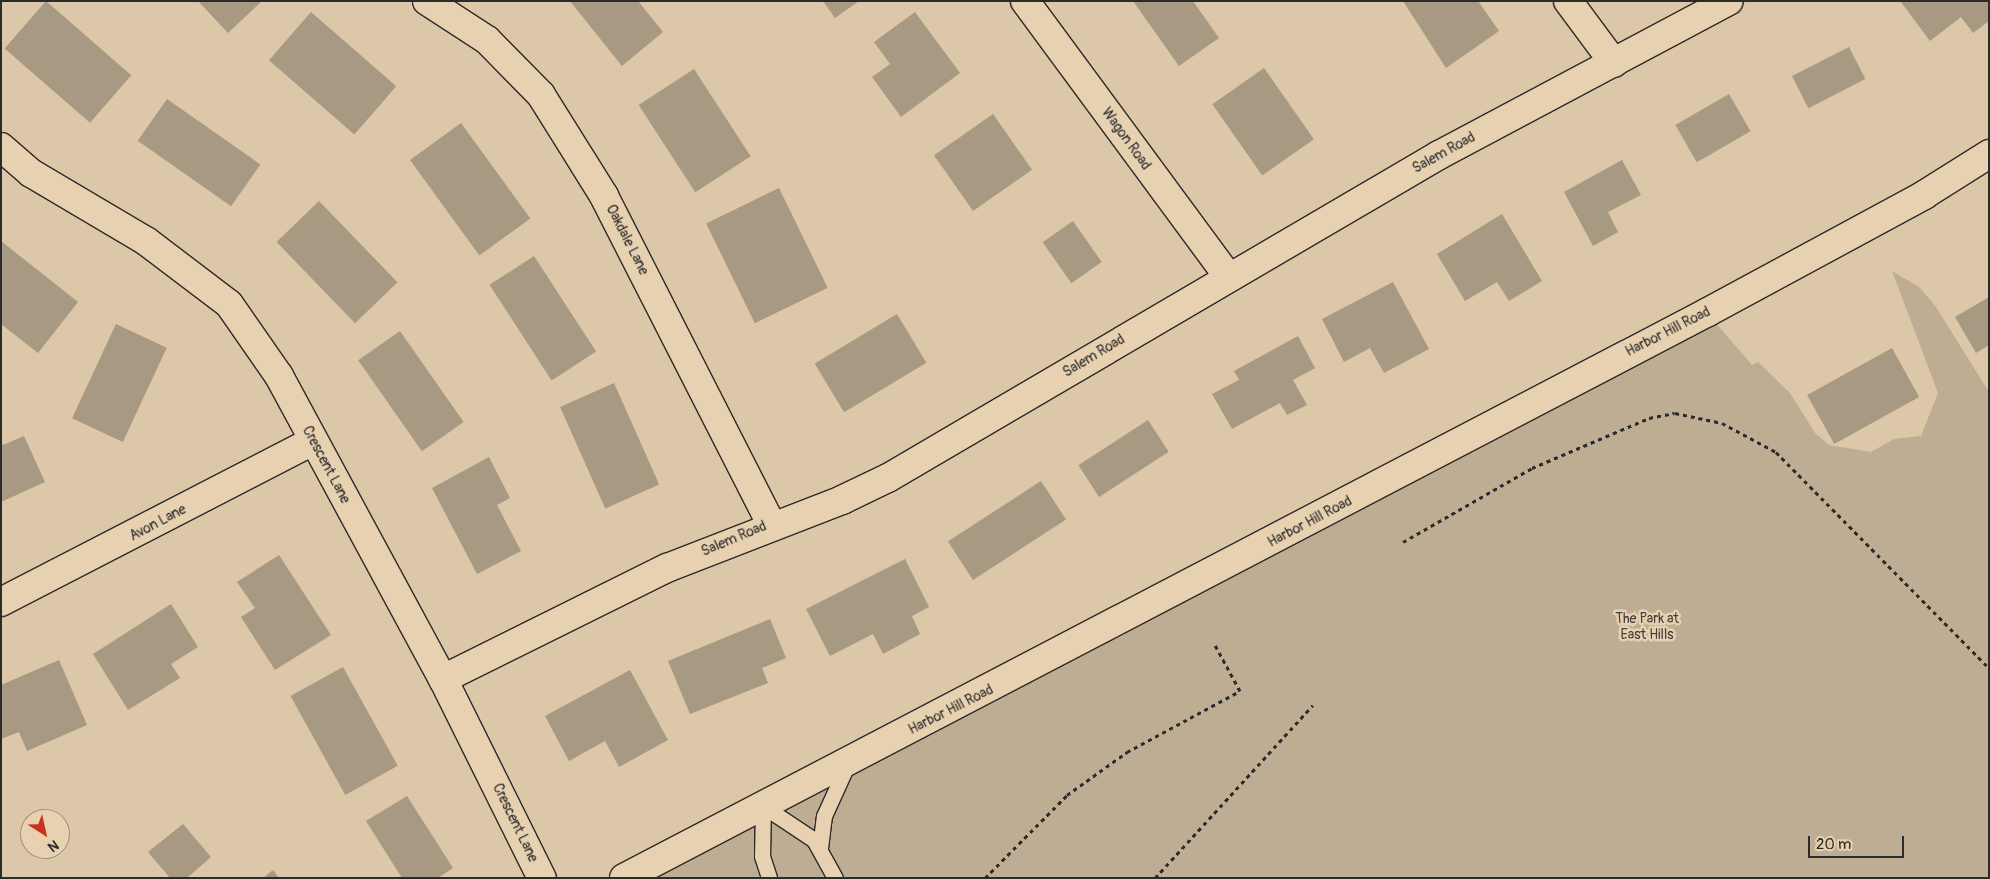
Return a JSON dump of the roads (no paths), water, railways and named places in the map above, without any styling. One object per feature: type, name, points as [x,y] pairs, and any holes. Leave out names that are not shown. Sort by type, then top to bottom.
[{"type":"street","name":"Oakdale Lane","points":[[427,1],[487,40],[541,95],[604,196],[772,524]]},
{"type":"street","name":"Wagon Road","points":[[1025,1],[1228,276]]},
{"type":"street","points":[[1568,1],[1614,62]]},
{"type":"street","name":"Salem Road","points":[[444,679],[613,593],[772,524],[842,500],[888,478],[1228,276],[1439,154],[1729,1]]},
{"type":"street","name":"Crescent Lane","points":[[1,147],[31,173],[208,284],[229,304],[279,376],[444,679],[542,878]]},
{"type":"street","name":"Harbor Hill Road","points":[[624,878],[1724,303],[1924,195],[1989,154]]},
{"type":"street","name":"Avon Lane","points":[[1,602],[313,441]]},
{"type":"lane","points":[[820,848],[824,816],[848,762]]},
{"type":"lane","points":[[763,806],[809,834],[820,848],[835,878]]},
{"type":"lane","points":[[763,806],[762,856],[768,878]]},
{"type":"park label","name":"The Park at East Hills","points":[[1647,628]]}]
